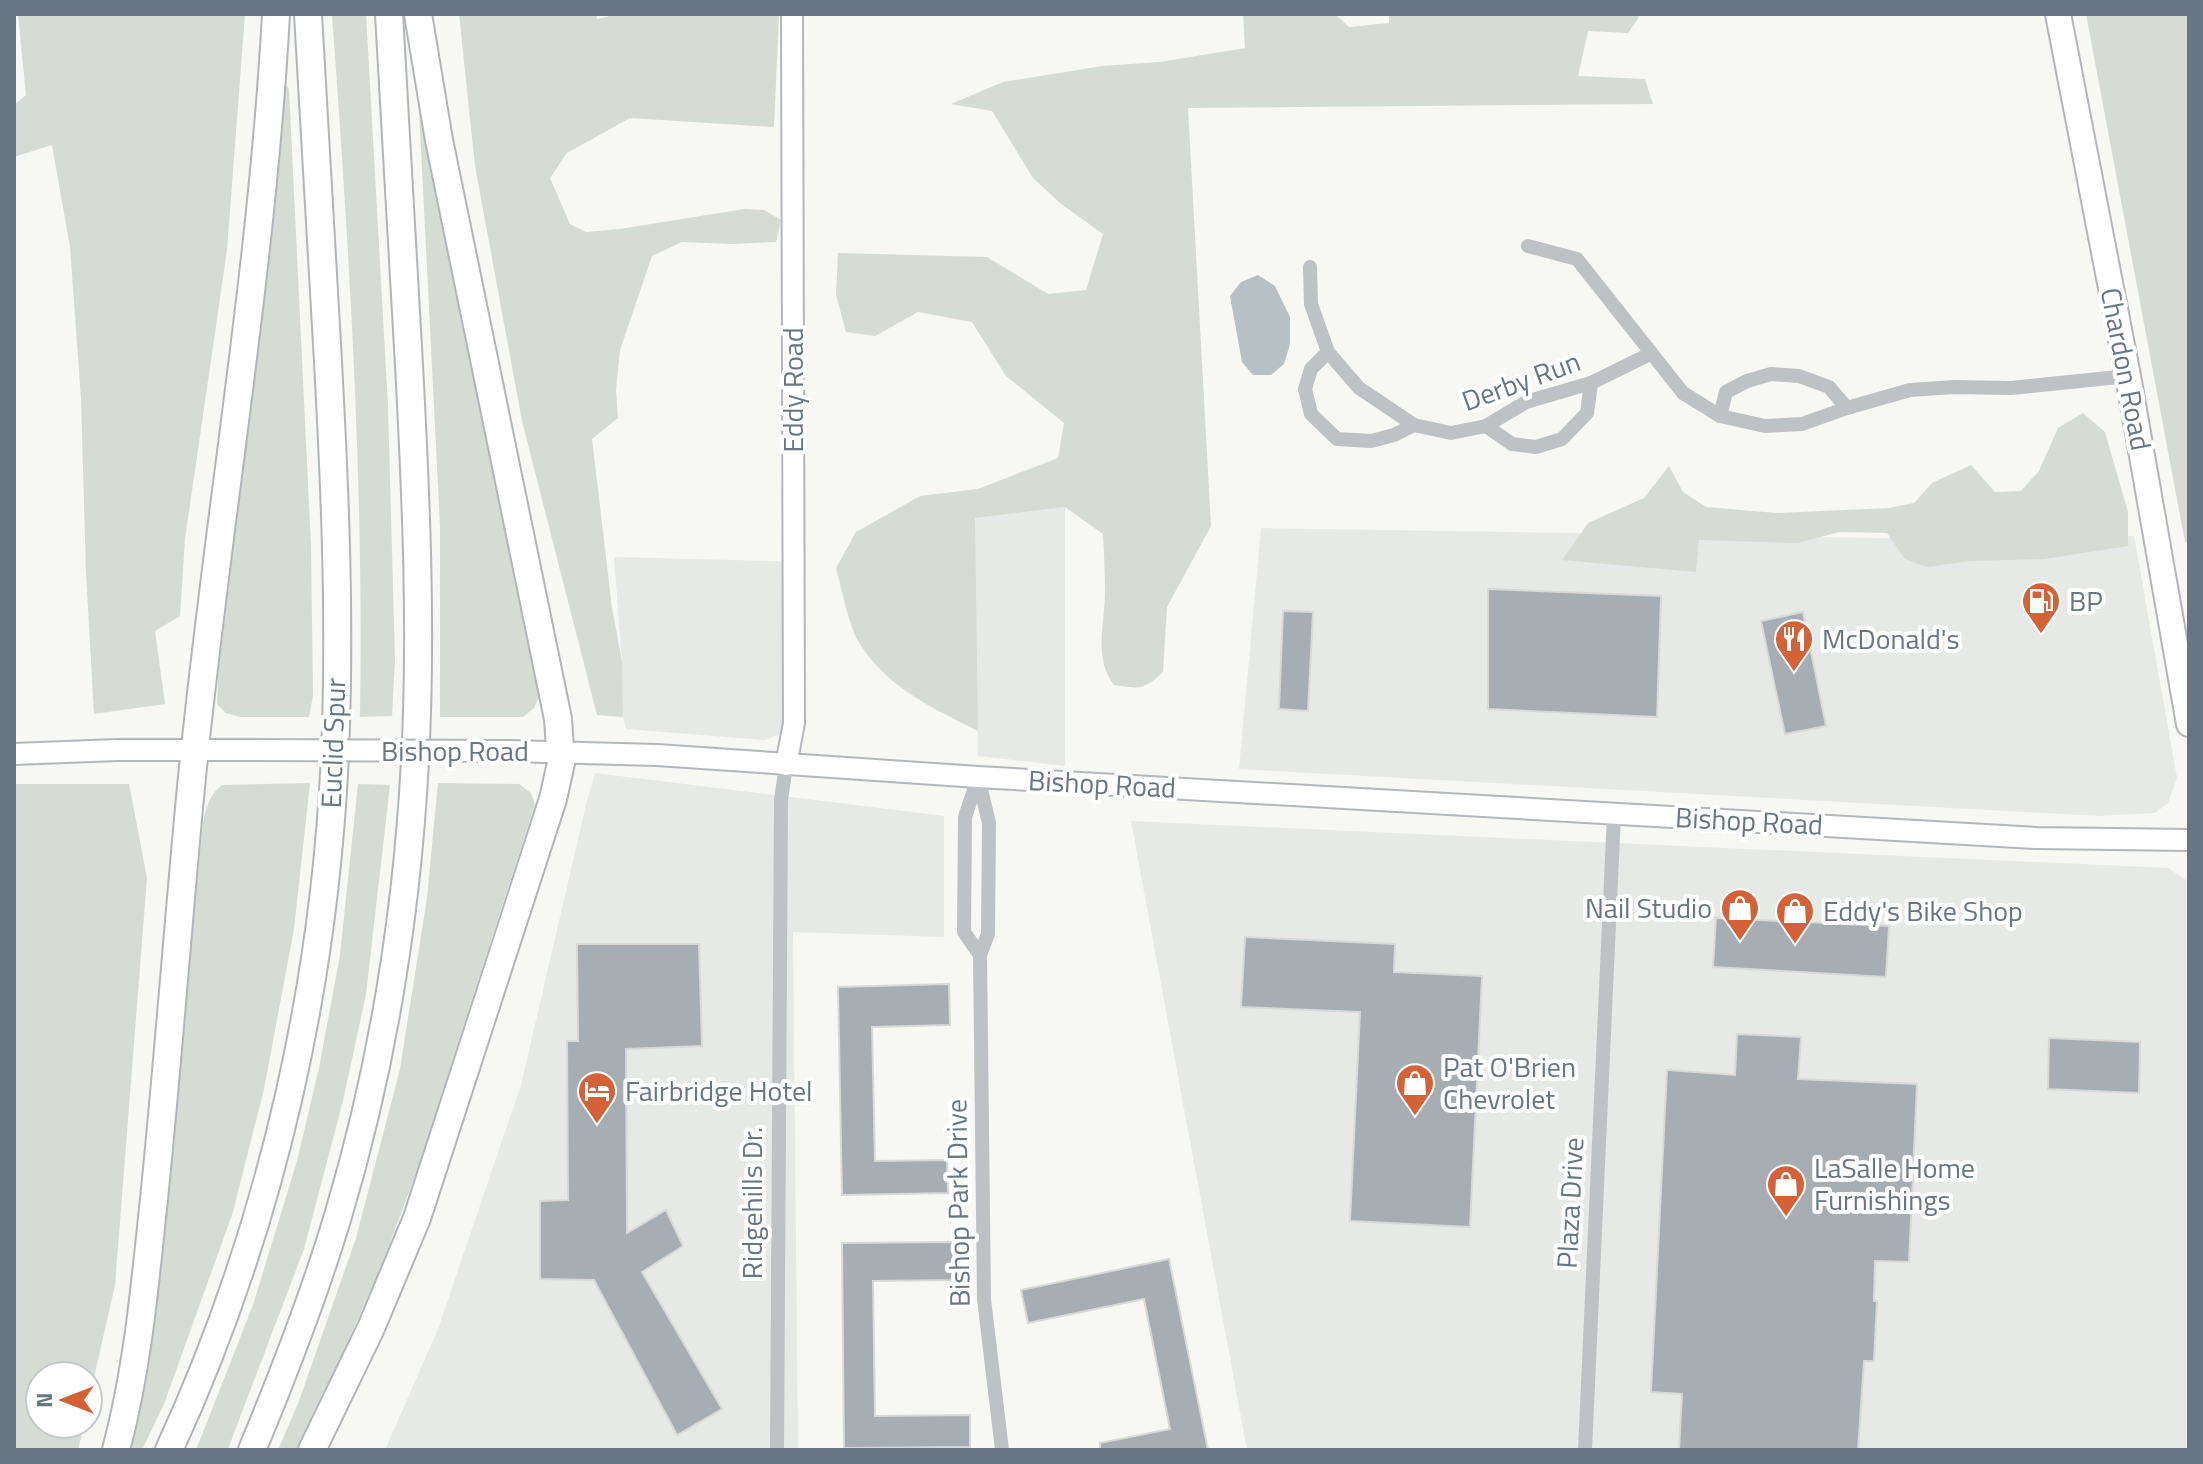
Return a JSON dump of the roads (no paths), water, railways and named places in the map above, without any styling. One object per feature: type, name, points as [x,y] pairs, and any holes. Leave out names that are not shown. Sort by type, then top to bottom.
[{"type":"highway","points":[[116,1450],[134,1368],[144,1294],[195,750],[254,267],[276,14]]},
{"type":"highway","name":"Euclid Spur","points":[[169,1450],[226,1309],[266,1183],[305,1011],[328,850],[336,725],[336,594],[332,453],[308,14]]},
{"type":"highway","points":[[252,1450],[296,1342],[339,1215],[374,1072],[404,893],[415,747],[417,545],[389,14]]},
{"type":"highway","points":[[312,1450],[359,1355],[417,1218],[553,799],[562,752],[555,702],[434,118],[418,14]]},
{"type":"main road","name":"Eddy Road","points":[[786,765],[794,723],[792,14]]},
{"type":"main road","name":"Chardon Road","points":[[2058,14],[2128,376],[2189,724]]},
{"type":"main road","name":"Bishop Road","points":[[14,754],[88,750],[241,750],[657,755],[978,777],[2036,838],[2189,840]]},
{"type":"street","points":[[1528,246],[1577,259],[1683,393],[1720,416],[1765,426],[1802,424],[1910,390],[2011,388],[2128,376]]},
{"type":"street","name":"Derby Run","points":[[1310,267],[1311,304],[1328,352],[1359,388],[1414,425],[1451,433],[1486,426],[1526,402],[1591,383],[1650,354]]},
{"type":"street","points":[[1328,352],[1311,369],[1305,389],[1311,414],[1337,439],[1371,441],[1414,425]]},
{"type":"street","points":[[1720,416],[1726,392],[1747,381],[1771,374],[1799,376],[1829,387],[1847,408]]},
{"type":"street","points":[[1486,426],[1512,444],[1536,447],[1562,439],[1587,413],[1591,383]]},
{"type":"street","name":"Ridgehills Dr.","points":[[777,1450],[781,800],[786,765]]},
{"type":"street","name":"Bishop Park Drive","points":[[978,777],[965,817],[964,932],[980,955]]},
{"type":"street","name":"Bishop Park Drive","points":[[978,777],[989,823],[988,934],[980,955],[984,1299],[1002,1450]]},
{"type":"street","name":"Plaza Drive","points":[[1585,1450],[1614,814]]},
{"type":"place","name":"BP","points":[[2041,635]]},
{"type":"place","name":"McDonald's","points":[[1794,673]]},
{"type":"place","name":"Nail Studio","points":[[1740,942]]},
{"type":"place","name":"Eddy's Bike Shop","points":[[1795,945]]},
{"type":"place","name":"Pat O'Brien Chevrolet","points":[[1415,1117]]},
{"type":"place","name":"Fairbridge Hotel","points":[[597,1125]]},
{"type":"place","name":"LaSalle Home Furnishings","points":[[1786,1218]]}]
